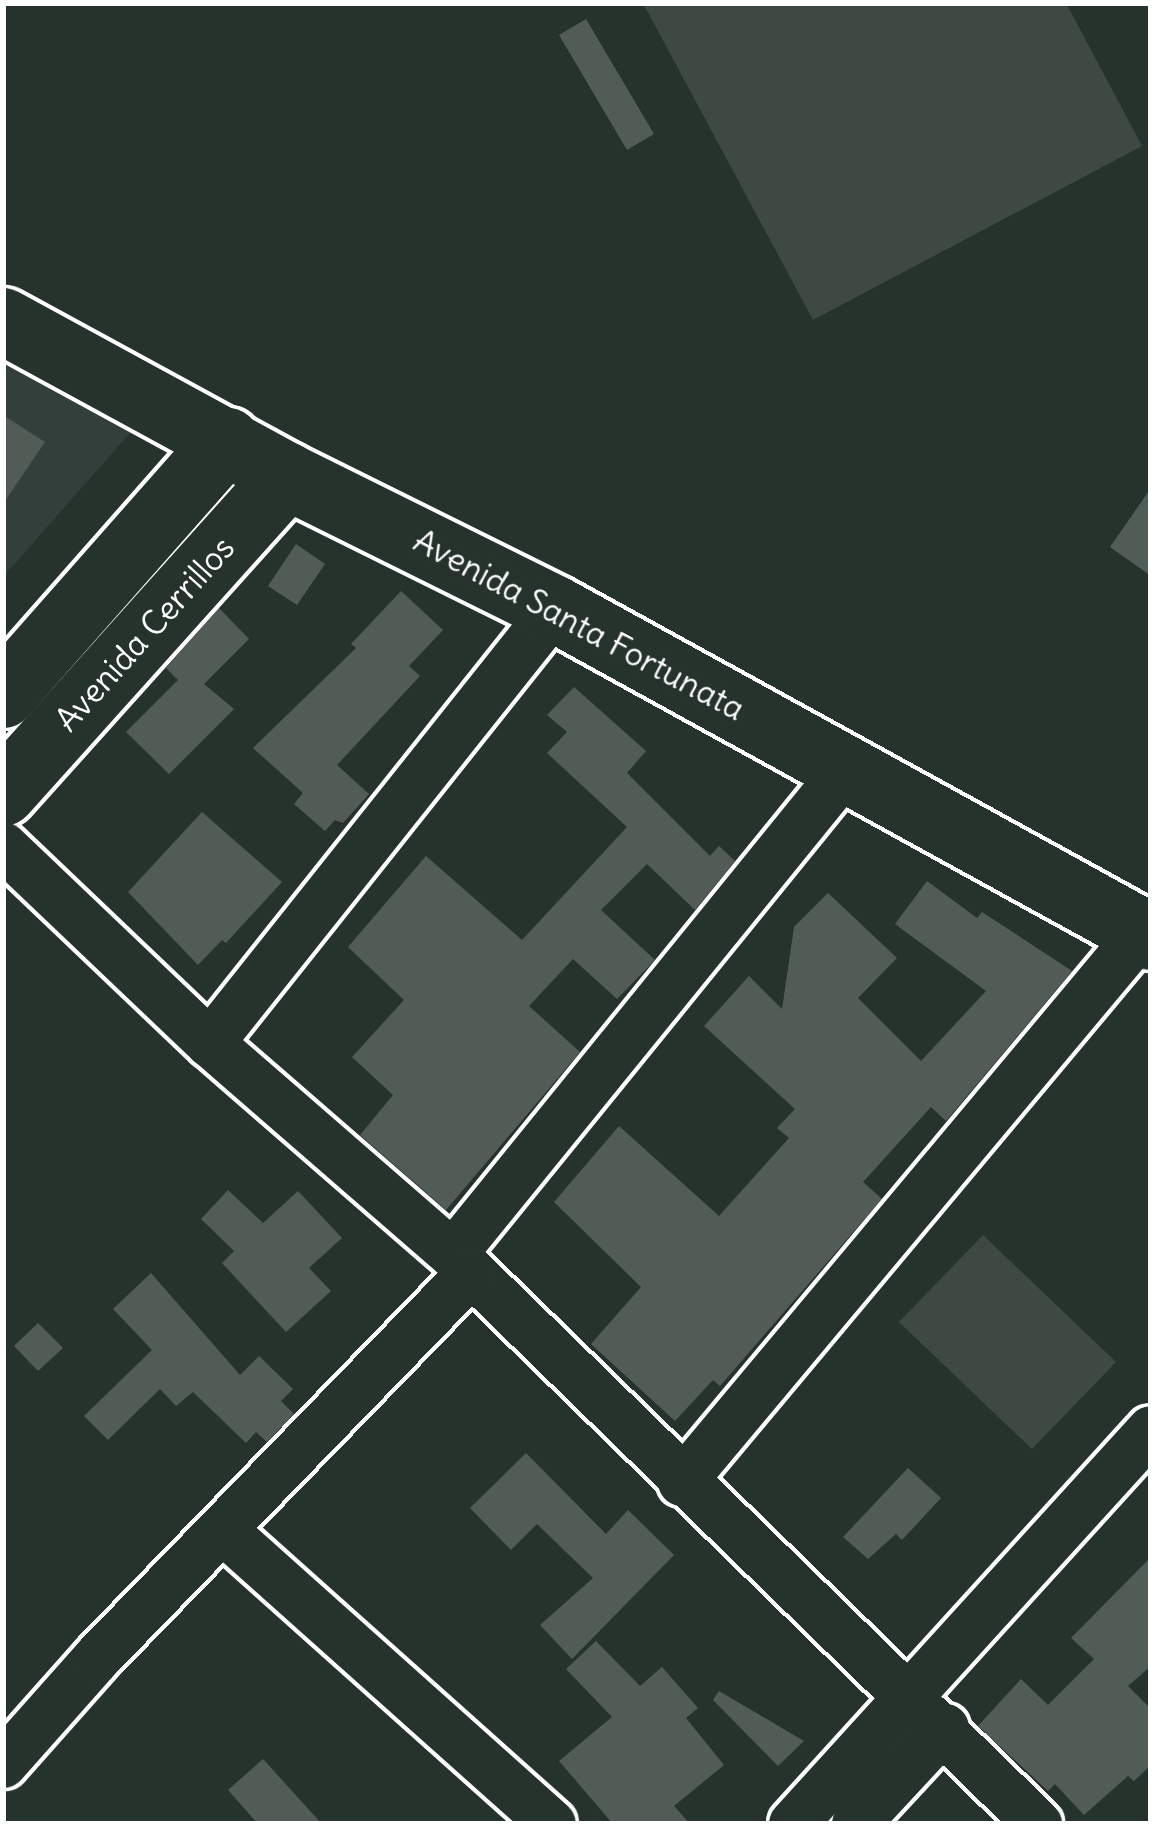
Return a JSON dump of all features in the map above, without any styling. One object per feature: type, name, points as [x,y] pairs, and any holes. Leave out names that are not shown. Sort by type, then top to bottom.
[{"type":"street","name":"Avenida Santa Fortunata","points":[[3,321],[286,476],[555,609],[1146,935]]},
{"type":"street","name":"Avenida Cerrillos","points":[[3,695],[227,441]]},
{"type":"street","name":"Avenida Cerrillos","points":[[3,793],[286,476]]},
{"type":"street","points":[[210,1042],[555,609]]},
{"type":"street","points":[[3,1764],[224,1530],[462,1263],[848,767]]},
{"type":"street","points":[[3,846],[210,1042],[462,1263],[1038,1824]]},
{"type":"street","points":[[682,1482],[1146,935]]},
{"type":"street","points":[[856,1824],[928,1713],[1151,1430]]},
{"type":"street","points":[[224,1530],[552,1824]]},
{"type":"street","points":[[794,1824],[928,1713]]},
{"type":"shaded area","points":[[643,3],[1066,3],[1142,146],[813,320]]},
{"type":"shaded area","points":[[3,355],[137,425],[3,577]]},
{"type":"shaded area","points":[[983,1235],[1116,1362],[1032,1449],[899,1322]]},
{"type":"building","points":[[586,19],[654,134],[627,150],[559,35]]},
{"type":"building","points":[[3,415],[45,442],[3,504]]},
{"type":"building","points":[[1151,488],[1151,576],[1110,547]]},
{"type":"building","points":[[296,544],[325,564],[297,605],[268,586]]},
{"type":"building","points":[[401,591],[443,630],[409,666],[420,676],[337,765],[369,794],[343,823],[335,820],[325,831],[294,804],[303,793],[253,748],[356,648],[351,644]]},
{"type":"building","points":[[219,608],[249,639],[204,684],[234,709],[169,774],[126,732],[178,680],[166,668]]},
{"type":"building","points":[[574,687],[646,751],[627,773],[710,856],[719,846],[735,861],[695,910],[647,864],[601,910],[655,960],[617,999],[573,959],[529,1006],[580,1052],[446,1210],[360,1135],[393,1095],[352,1057],[404,1000],[348,947],[426,856],[522,940],[627,827],[547,753],[567,732],[547,715]]},
{"type":"building","points":[[202,812],[282,882],[226,943],[222,940],[198,965],[128,892]]},
{"type":"building","points":[[927,881],[977,918],[982,912],[1072,971],[946,1121],[931,1107],[863,1182],[882,1199],[720,1386],[713,1380],[675,1421],[591,1344],[641,1287],[554,1202],[619,1126],[719,1216],[789,1138],[777,1128],[795,1109],[704,1026],[749,976],[782,1009],[794,927],[828,893],[897,958],[858,998],[921,1061],[986,991],[895,924]]},
{"type":"building","points":[[228,1190],[263,1223],[298,1191],[342,1238],[309,1268],[331,1291],[286,1332],[222,1263],[234,1251],[201,1219]]},
{"type":"building","points":[[151,1273],[240,1375],[259,1356],[293,1389],[281,1401],[294,1414],[267,1442],[256,1432],[246,1443],[193,1392],[176,1406],[160,1389],[108,1440],[84,1416],[152,1350],[113,1309]]},
{"type":"building","points":[[38,1323],[63,1348],[38,1371],[14,1346]]},
{"type":"building","points":[[526,1453],[606,1534],[628,1510],[674,1555],[572,1659],[540,1625],[593,1578],[537,1524],[511,1550],[470,1508]]},
{"type":"building","points":[[908,1468],[941,1498],[902,1540],[896,1534],[868,1559],[843,1537]]},
{"type":"building","points":[[1151,1557],[1151,1666],[1128,1686],[1151,1709],[1151,1765],[1134,1781],[1128,1776],[1084,1815],[1055,1784],[1048,1791],[978,1726],[1021,1679],[1048,1705],[1094,1659],[1071,1638]]},
{"type":"building","points":[[596,1641],[640,1686],[662,1667],[698,1708],[686,1718],[724,1765],[674,1806],[690,1824],[613,1824],[559,1761],[612,1717],[566,1669]]},
{"type":"building","points":[[719,1691],[804,1741],[778,1766],[713,1700]]},
{"type":"building","points":[[263,1759],[322,1824],[258,1824],[228,1790]]}]
